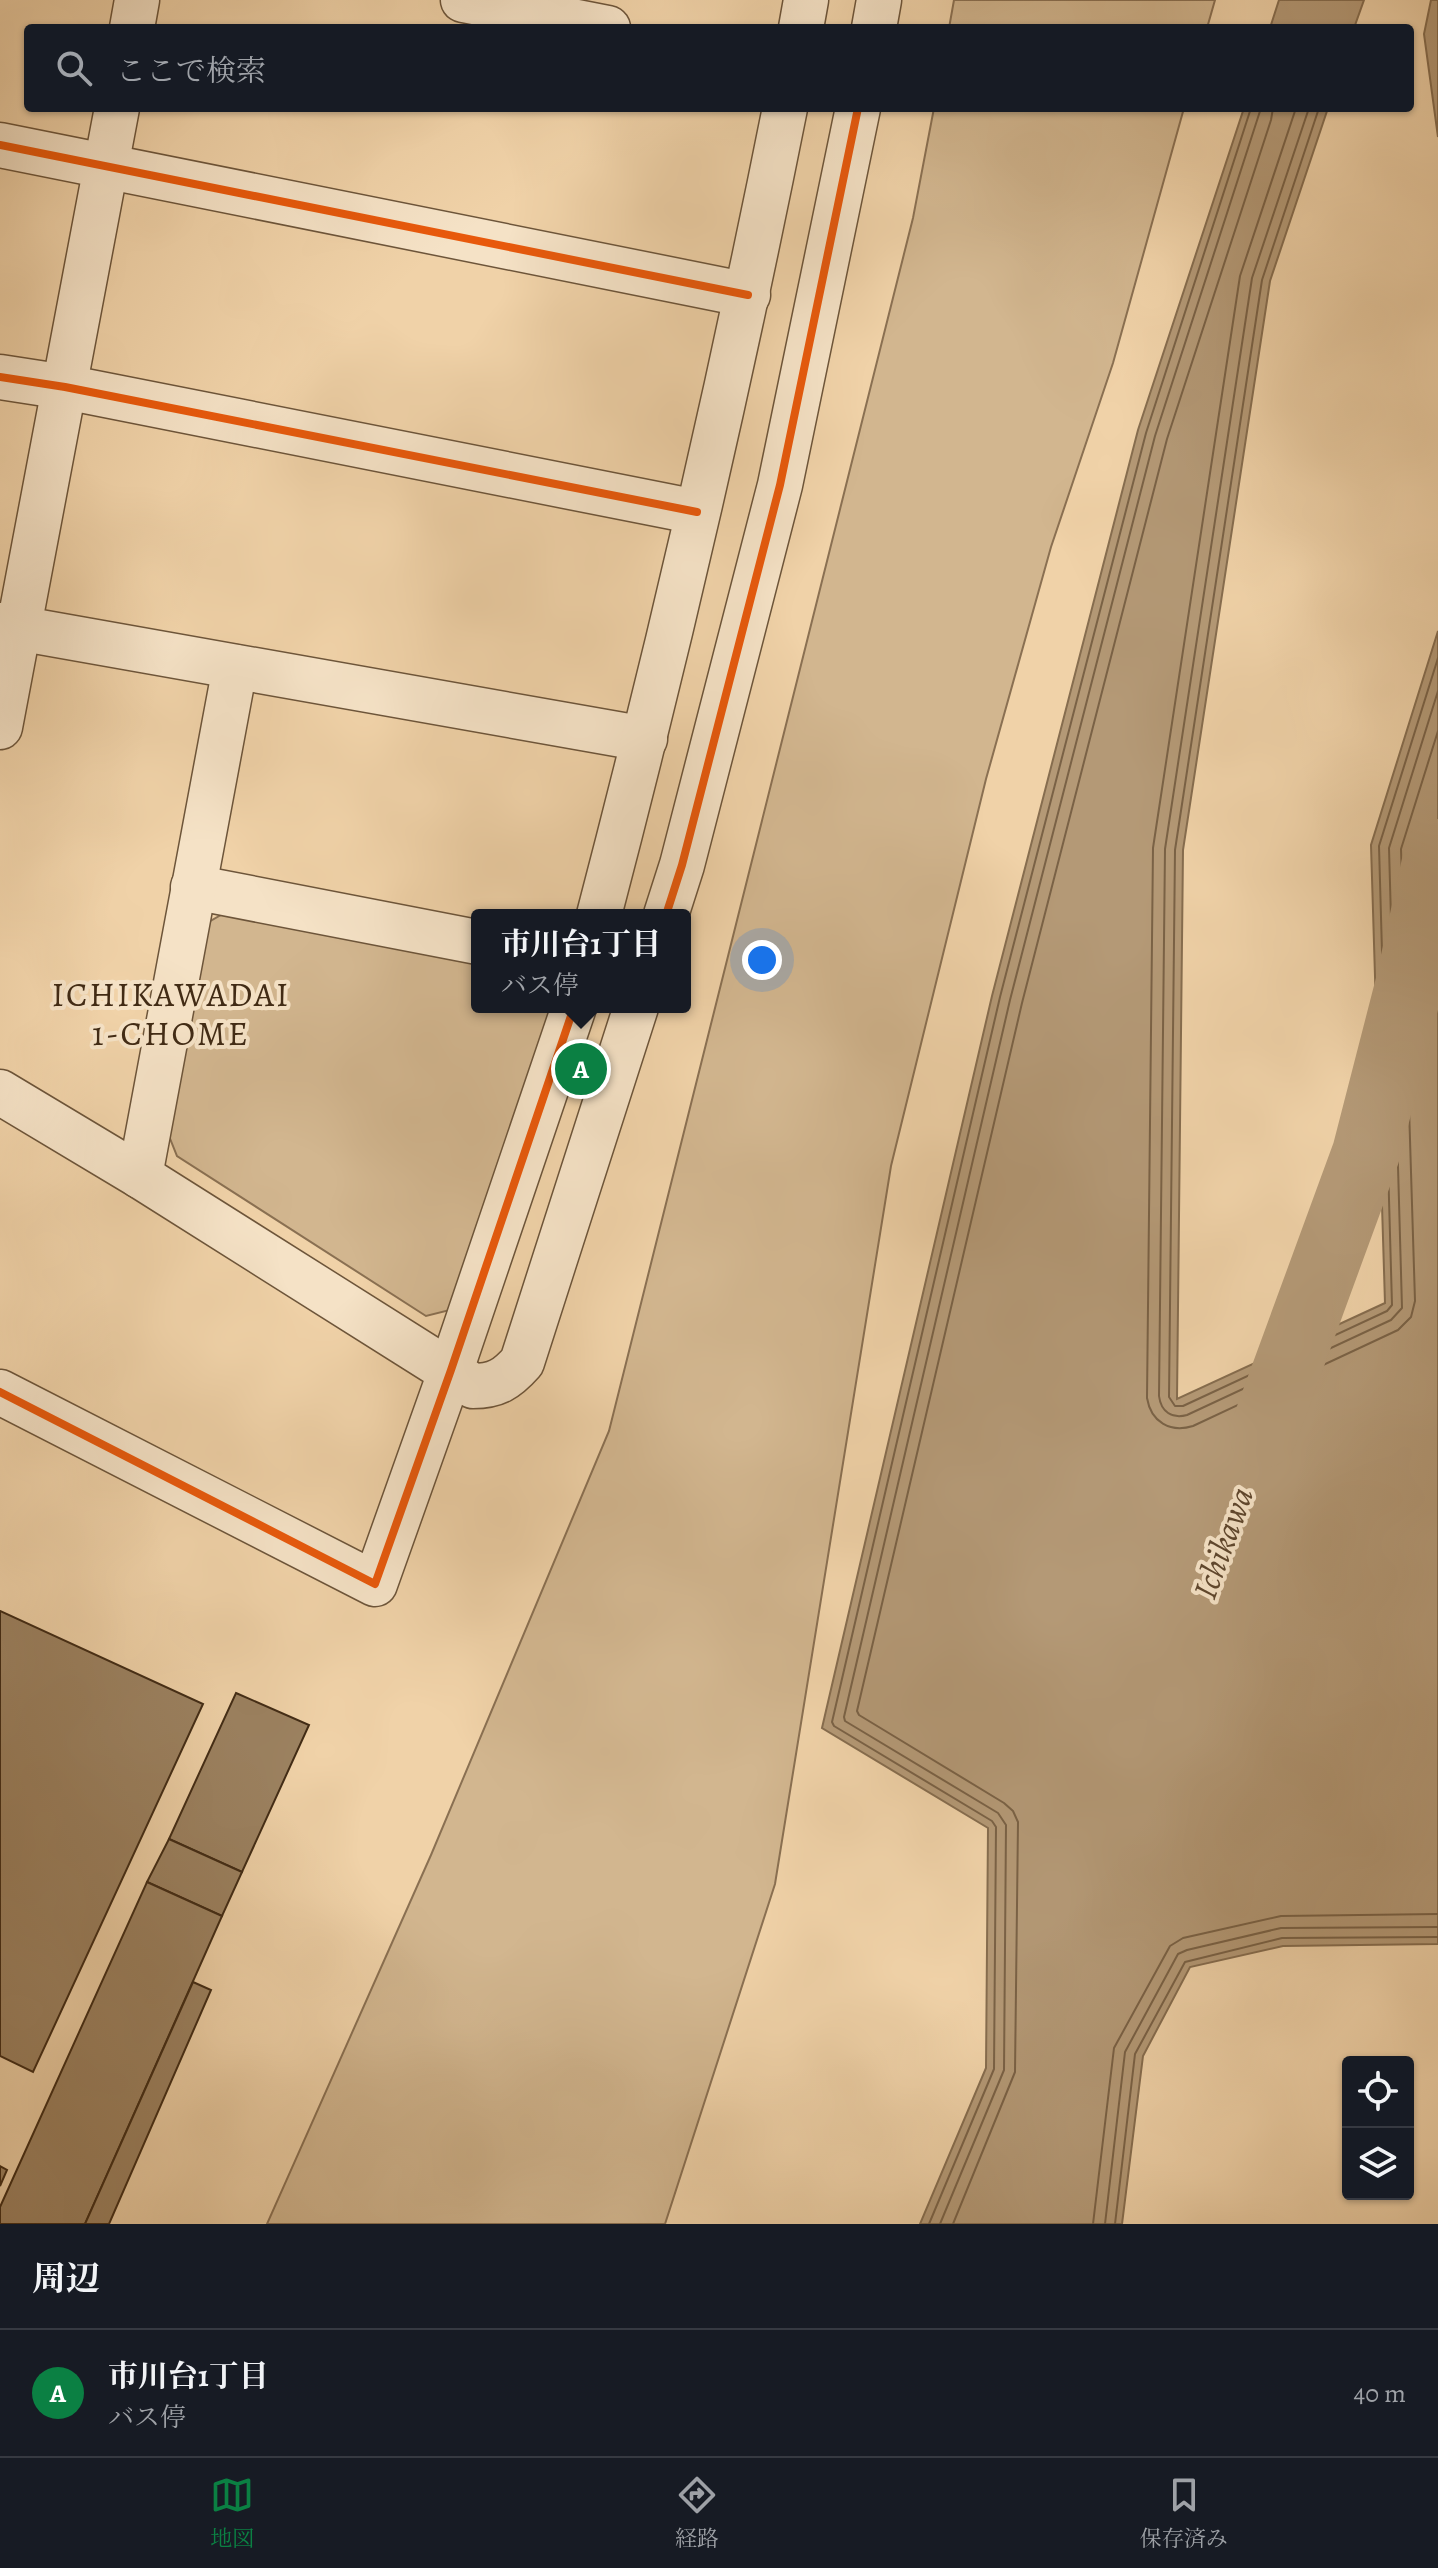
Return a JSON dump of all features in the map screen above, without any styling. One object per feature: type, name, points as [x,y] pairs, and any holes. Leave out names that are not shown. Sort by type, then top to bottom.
[{"type":"street","points":[[133,24],[137,0]]},
{"type":"street","points":[[463,0],[587,24]]},
{"type":"street","points":[[802,24],[806,0]]},
{"type":"street","points":[[875,24],[879,0]]},
{"type":"street","points":[[0,727],[10,627],[65,387],[116,112]]},
{"type":"street","points":[[601,909],[645,739],[748,295],[784,112]]},
{"type":"street","points":[[668,909],[780,485],[857,112]]},
{"type":"street","points":[[0,145],[748,295]]},
{"type":"street","points":[[0,377],[65,387],[697,512]]},
{"type":"street","points":[[10,627],[645,739]]},
{"type":"street","points":[[140,1176],[235,667]]},
{"type":"street","points":[[193,887],[471,941]]},
{"type":"street","points":[[0,1392],[375,1584],[572,1013]]},
{"type":"street","points":[[0,1092],[140,1176],[473,1386],[488,1386],[506,1380],[522,1362],[634,1013]]},
{"type":"shaded area","points":[[954,0],[1215,0],[1208,24],[950,24]]},
{"type":"shaded area","points":[[933,112],[1183,112],[1113,363],[1051,547],[986,779],[891,1166],[775,1884],[665,2224],[267,2224],[431,1855],[609,1431],[913,218]]},
{"type":"shaded area","points":[[228,911],[471,957],[471,1013],[553,1013],[450,1310],[426,1316],[177,1156],[169,1136],[207,923]]},
{"type":"water","points":[[1279,0],[1364,0],[1355,24],[1271,24]]},
{"type":"water","points":[[1431,0],[1438,0],[1438,137],[1424,34]]},
{"type":"water","points":[[1243,112],[1327,112],[1270,281],[1183,850],[1177,1399],[1385,1303],[1371,845],[1438,631],[1438,1944],[1283,1946],[1190,1967],[1143,2056],[1122,2224],[920,2224],[986,2068],[988,1828],[822,1728],[992,996],[1138,430]]},
{"type":"building","points":[[0,1611],[203,1704],[33,2072],[0,2056]]},
{"type":"building","points":[[236,1693],[309,1725],[242,1872],[169,1839]]},
{"type":"building","points":[[169,1839],[242,1872],[222,1916],[147,1882]]},
{"type":"building","points":[[147,1882],[222,1916],[85,2224],[0,2224],[0,2207]]},
{"type":"building","points":[[193,1982],[211,1990],[109,2224],[85,2224]]},
{"type":"building","points":[[0,2166],[7,2170],[0,2186]]},
{"type":"waterway","name":"Ichikawa","points":[[1263,1434],[1366,1153],[1409,986],[1438,853]]},
{"type":"cycle path","points":[[668,909],[780,485],[857,112]]},
{"type":"cycle path","points":[[0,145],[748,295]]},
{"type":"cycle path","points":[[0,377],[65,387],[697,512]]},
{"type":"cycle path","points":[[0,1392],[375,1584],[572,1013]]},
{"type":"place","name":"市川台1丁目","points":[[581,1069]]},
{"type":"district","name":"ICHIKAWADAI 1-CHOME","points":[[171,1014]]}]
